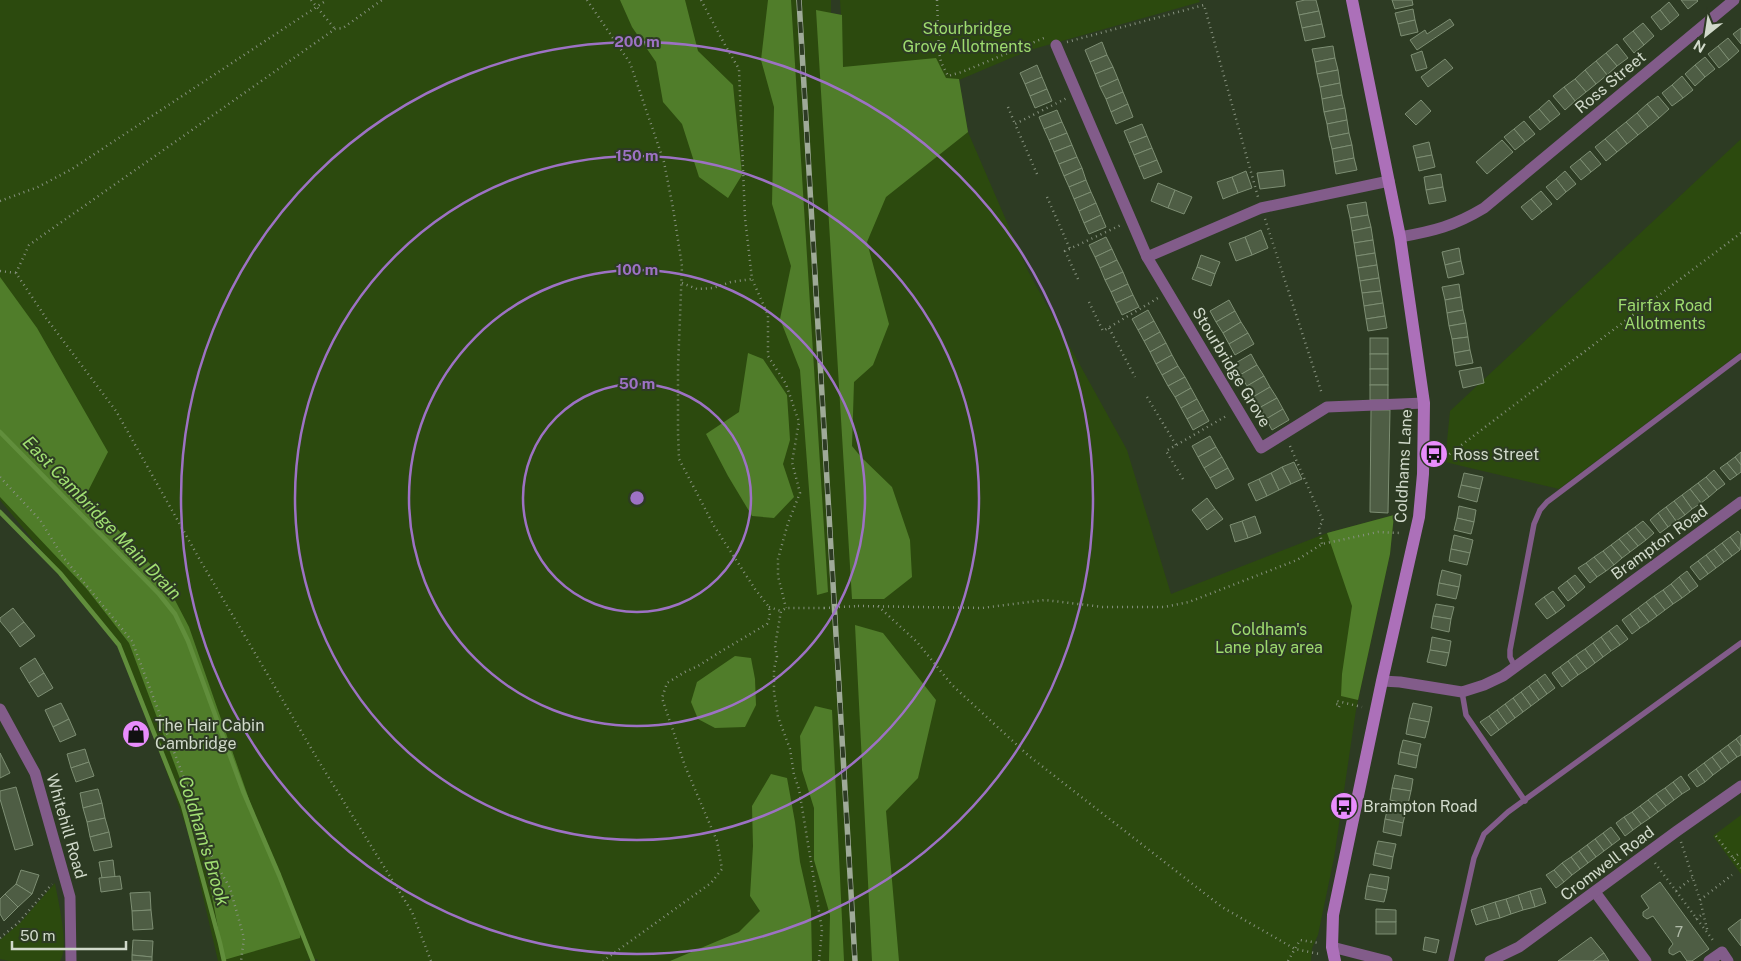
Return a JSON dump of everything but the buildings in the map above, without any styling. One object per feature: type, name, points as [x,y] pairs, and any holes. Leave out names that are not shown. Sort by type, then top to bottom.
[{"type":"street","name":"Coldhams Lane","points":[[1335,961],[1332,947],[1333,915],[1382,681],[1419,517],[1423,461],[1424,403],[1400,237],[1352,0]]},
{"type":"street","name":"Ross Street","points":[[1400,237],[1440,229],[1462,221],[1484,208],[1734,0]]},
{"type":"street","name":"Stourbridge Grove","points":[[1056,45],[1147,256],[1261,448],[1326,407],[1424,403]]},
{"type":"street","points":[[1147,256],[1261,208],[1389,182]]},
{"type":"street","name":"Brampton Road","points":[[1382,681],[1462,692],[1503,676],[1741,502]]},
{"type":"street","name":"Whitehill Road","points":[[0,709],[36,773],[70,897],[71,961]]},
{"type":"street","name":"Cromwell Road","points":[[1490,961],[1519,947],[1741,786]]},
{"type":"street","points":[[1596,892],[1646,961]]},
{"type":"street","points":[[1332,947],[1381,960]]},
{"type":"street","points":[[1710,961],[1725,957]]},
{"type":"lane","points":[[1515,667],[1510,657],[1510,650],[1534,524],[1540,510],[1547,502],[1741,356]]},
{"type":"lane","points":[[1451,961],[1474,858],[1484,834],[1508,812],[1741,643]]},
{"type":"lane","points":[[1462,692],[1466,715],[1525,801]]},
{"type":"path","points":[[311,0],[335,29]]},
{"type":"path","points":[[0,201],[38,187],[72,169],[327,0]]},
{"type":"path","points":[[16,273],[29,245],[335,29],[343,28],[382,0]]},
{"type":"path","points":[[587,0],[630,63],[664,162],[672,199],[682,266],[678,396],[680,459],[714,526],[769,607],[770,616],[767,624],[667,683],[662,698],[685,766],[716,841],[722,868],[711,883],[603,961]]},
{"type":"path","points":[[701,0],[739,69],[745,218],[752,279],[768,315],[768,356],[786,384],[798,422],[792,462],[800,493],[788,523],[778,559],[778,576],[786,608]]},
{"type":"path","points":[[937,0],[939,52],[941,62],[948,76],[1044,38]]},
{"type":"path","points":[[1056,45],[1204,5],[1261,208],[1326,407]]},
{"type":"path","points":[[1015,124],[1077,93]]},
{"type":"path","points":[[1008,107],[1037,174]]},
{"type":"path","points":[[1047,196],[1070,249]]},
{"type":"path","points":[[1078,279],[1065,252],[1131,220]]},
{"type":"path","points":[[1423,461],[1439,462],[1741,233]]},
{"type":"path","points":[[0,271],[16,273],[46,318],[116,412],[200,560],[313,752],[412,912],[431,961]]},
{"type":"path","points":[[682,283],[697,289],[713,288],[731,282],[752,279]]},
{"type":"path","points":[[1089,302],[1104,331],[1168,292]]},
{"type":"path","points":[[1109,328],[1135,377]]},
{"type":"path","points":[[1147,397],[1176,445]]},
{"type":"path","points":[[1183,479],[1166,450],[1238,409]]},
{"type":"path","points":[[1284,433],[1323,521],[1319,527],[1322,544]]},
{"type":"path","points":[[0,477],[40,520],[62,557],[132,641],[201,823],[211,855],[230,888],[244,938],[241,961]]},
{"type":"path","points":[[769,607],[781,610],[786,608],[877,605],[886,607],[982,608],[1045,600],[1103,607],[1164,608],[1189,602],[1297,560],[1322,544],[1378,532],[1392,532],[1415,536]]},
{"type":"path","points":[[877,605],[917,642],[952,685],[1028,756],[1222,907],[1294,949],[1319,954]]},
{"type":"path","points":[[781,610],[775,646],[777,657],[774,669],[774,692],[778,717],[790,749],[794,775],[799,789],[822,930],[819,961]]},
{"type":"path","points":[[1339,708],[1340,705],[1336,704],[1337,701],[1376,710]]},
{"type":"path","points":[[1677,831],[1704,913],[1708,934]]},
{"type":"path","points":[[1716,836],[1741,868]]},
{"type":"path","points":[[1733,858],[1741,852]]},
{"type":"path","points":[[1647,853],[1725,957]]},
{"type":"path","points":[[1700,900],[1732,875]]},
{"type":"path","points":[[0,938],[18,923],[55,881],[64,878]]},
{"type":"path","points":[[1676,891],[1693,878]]},
{"type":"path","points":[[1696,918],[1704,913]]},
{"type":"path","points":[[1288,961],[1300,940],[1319,943]]},
{"type":"green space","points":[[0,0],[831,0],[831,13],[841,15],[840,0],[1199,0],[1200,2],[1030,50],[959,80],[968,132],[1028,271],[1127,450],[1171,594],[1327,533],[1394,515],[1390,554],[1356,710],[1334,858],[1318,935],[1312,948],[1311,961],[318,961],[317,959],[304,961],[218,961],[188,832],[123,650],[0,500]]},
{"type":"green space","points":[[620,0],[685,0],[698,51],[733,85],[742,175],[728,198],[699,177],[682,124],[663,102],[656,62],[632,27]]},
{"type":"green space","points":[[768,0],[791,0],[828,592],[817,595],[800,370],[780,319],[791,266],[772,204],[774,107],[761,60]]},
{"type":"green space","points":[[816,10],[842,15],[843,67],[936,58],[946,78],[959,79],[968,132],[886,197],[867,242],[889,324],[873,365],[854,382],[852,446],[892,487],[910,540],[912,577],[884,599],[852,599]]},
{"type":"green space","name":"Fairfax Road Allotments","points":[[1741,139],[1741,352],[1559,489],[1445,462],[1450,411]]},
{"type":"green space","points":[[0,277],[37,328],[108,452],[86,495],[164,579],[189,627],[258,825],[301,927],[300,938],[224,960],[200,832],[129,643],[86,588],[0,497]]},
{"type":"green space","points":[[748,353],[763,359],[787,395],[790,440],[783,464],[794,497],[774,518],[752,516],[706,434],[739,412]]},
{"type":"green space","points":[[1394,515],[1390,554],[1358,700],[1341,696],[1342,674],[1352,606],[1327,533]]},
{"type":"green space","points":[[855,625],[883,633],[936,700],[918,778],[886,811],[899,961],[872,961]]},
{"type":"green space","points":[[735,656],[751,658],[755,679],[756,705],[745,727],[715,728],[698,719],[691,702],[697,682]]},
{"type":"green space","points":[[815,706],[832,710],[844,961],[829,961],[830,915],[814,860],[814,808],[802,770],[800,736]]},
{"type":"green space","points":[[771,774],[787,778],[800,862],[811,911],[812,961],[670,961],[739,932],[760,911],[750,896],[753,846],[752,806]]},
{"type":"green space","points":[[1741,815],[1741,874],[1713,836]]},
{"type":"green space","points":[[55,883],[64,935],[63,955],[60,961],[9,961],[0,959],[0,940],[20,923]]},
{"type":"waterway","name":"East Cambridge Main Drain","points":[[0,432],[159,594],[175,614],[188,641],[243,791],[313,961]]},
{"type":"waterway","name":"Coldham's Brook","points":[[0,512],[60,573],[119,645],[183,806],[224,961]]},
{"type":"railway","points":[[799,0],[855,961]]},
{"type":"place","name":"Ross Street","points":[[1434,454]]},
{"type":"place","name":"The Hair Cabin Cambridge","points":[[136,734]]},
{"type":"place","name":"Brampton Road","points":[[1344,806]]},
{"type":"park label","name":"Stourbridge Grove Allotments","points":[[967,37]]},
{"type":"park label","name":"Coldham's Lane play area","points":[[1269,638]]}]
